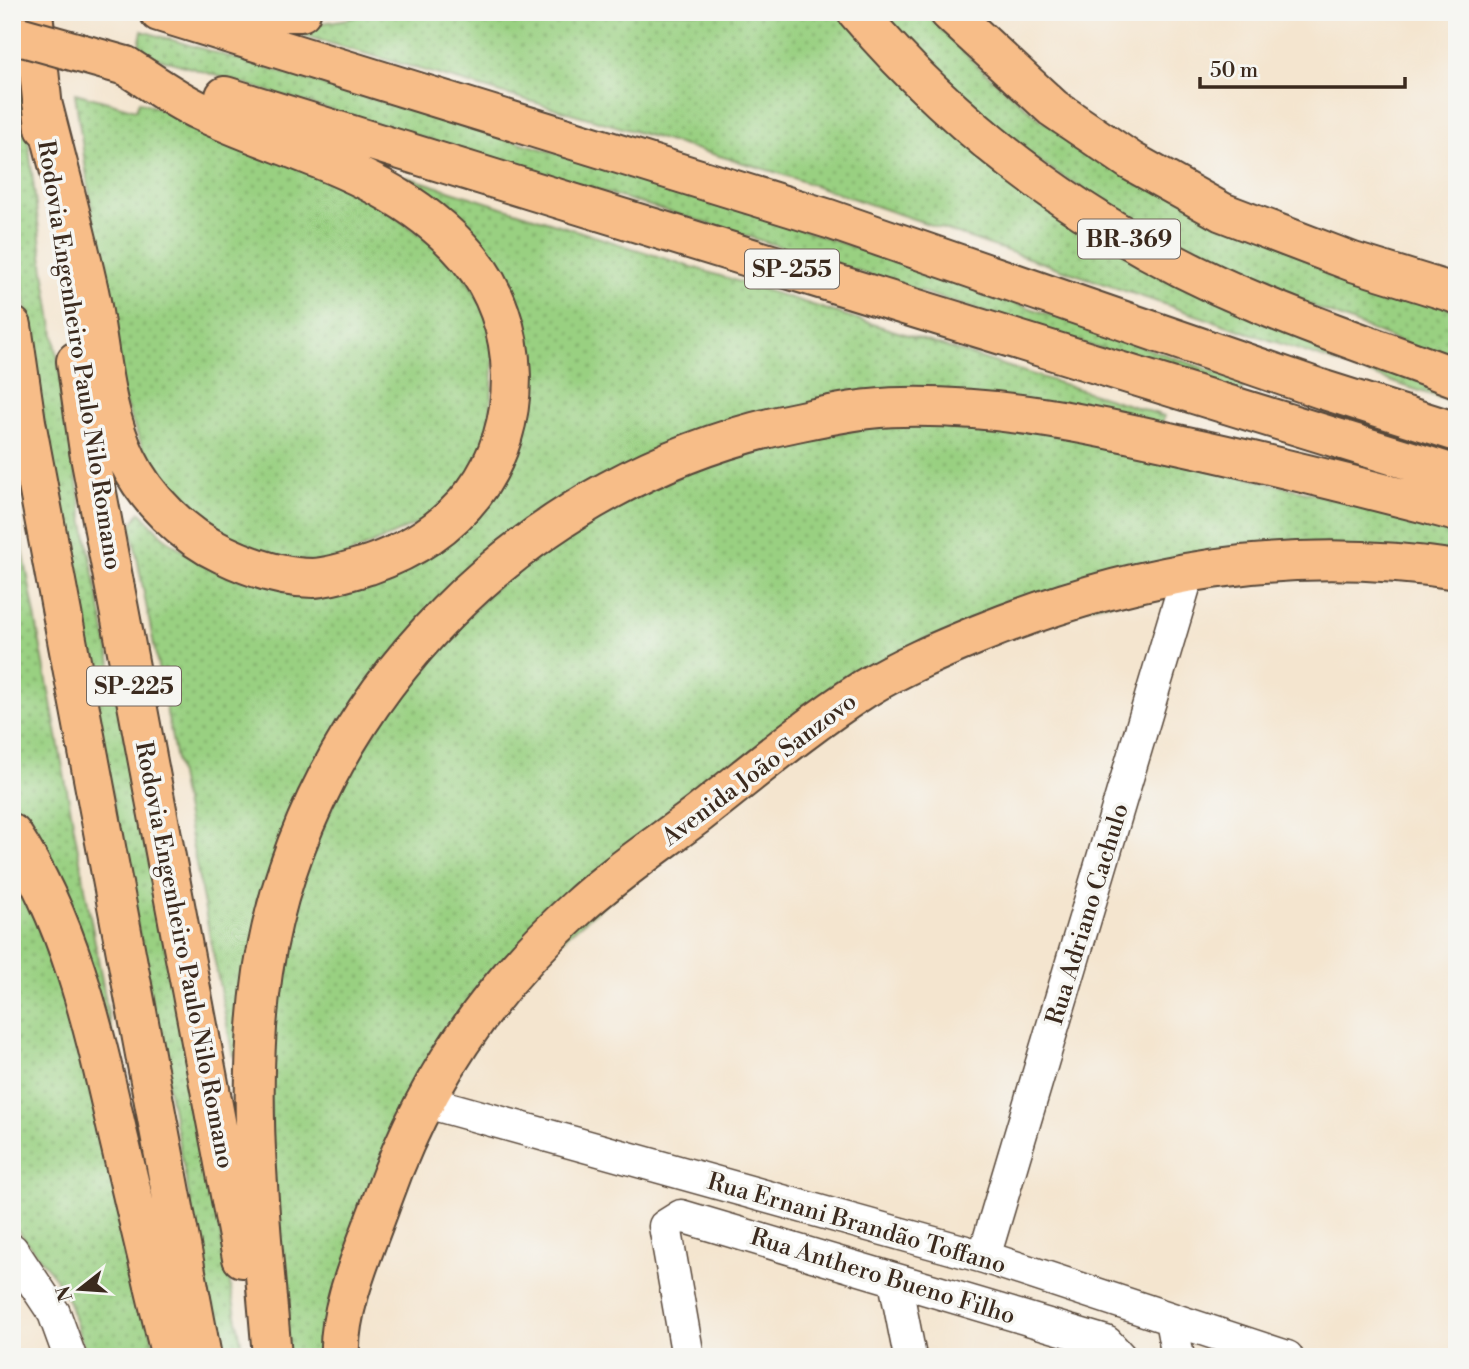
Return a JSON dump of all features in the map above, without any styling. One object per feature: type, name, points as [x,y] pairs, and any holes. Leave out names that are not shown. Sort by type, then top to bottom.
[{"type":"main road","name":"Rodovia Engenheiro Paulo Nilo Romano","points":[[33,12],[42,102],[89,451],[261,1357]]},
{"type":"main road","name":"SP-255","points":[[159,12],[830,219],[1311,386],[1457,432]]},
{"type":"main road","points":[[266,12],[301,12]]},
{"type":"main road","name":"BR-369","points":[[857,12],[919,81],[972,128],[1038,182],[1117,231],[1188,271],[1258,303],[1457,378]]},
{"type":"main road","points":[[949,12],[1053,108],[1131,161],[1211,205],[1353,262],[1457,294]]},
{"type":"main road","name":"SP-255","points":[[12,34],[126,66],[1457,475]]},
{"type":"main road","points":[[42,102],[89,292],[111,416],[127,460],[148,492],[202,544],[242,563],[282,575],[315,578],[351,570],[419,544],[450,519],[475,492],[504,431],[512,389],[510,357],[503,321],[484,281],[471,261],[438,225],[401,199],[361,175],[198,110],[126,66]]},
{"type":"main road","name":"SP-225","points":[[12,326],[29,436],[202,1357]]},
{"type":"main road","points":[[272,1357],[259,1201],[255,1073],[263,969],[275,912],[294,852],[325,781],[354,729],[391,676],[439,619],[485,575],[532,538],[586,502],[644,471],[703,447],[765,428],[899,407],[971,408],[1049,416],[1293,469],[1457,512]]},
{"type":"main road","name":"Avenida João Sanzovo","points":[[340,1357],[352,1288],[396,1161],[423,1101],[488,1001],[527,955],[580,905],[816,722],[868,687],[937,652],[1013,621],[1111,587],[1189,570],[1245,563],[1333,560],[1410,563],[1457,570]]},
{"type":"main road","points":[[12,834],[44,887],[64,938],[96,1043],[171,1357]]},
{"type":"street","name":"Rua Adriano Cachulo","points":[[984,1257],[1189,570]]},
{"type":"street","name":"Rua Ernani Brandão Toffano","points":[[423,1101],[984,1257],[1287,1357]]},
{"type":"street","name":"Rua Anthero Bueno Filho","points":[[688,1357],[665,1226],[681,1216],[1106,1342],[1120,1357]]},
{"type":"street","points":[[12,1250],[54,1313],[70,1357]]},
{"type":"street","points":[[895,1281],[910,1357]]},
{"type":"street","points":[[1171,1320],[1178,1357]]},
{"type":"green space","points":[[366,12],[839,12],[961,135],[1444,384],[1446,400],[778,173],[298,34],[296,27],[348,19]]},
{"type":"green space","points":[[873,12],[924,12],[979,67],[1042,121],[1457,312],[1457,365],[1187,255],[1007,141]]},
{"type":"green space","points":[[142,31],[722,202],[1245,382],[1241,394],[703,222],[138,52]]},
{"type":"green space","points":[[12,72],[20,74],[44,271],[81,507],[244,1357],[220,1357],[57,509],[12,213]]},
{"type":"green space","points":[[75,93],[136,110],[139,101],[338,177],[455,259],[495,328],[489,447],[438,514],[328,564],[244,553],[157,484],[116,380]]},
{"type":"green space","points":[[407,177],[1164,416],[1162,425],[1074,408],[676,444],[361,695],[240,1051],[233,1056],[131,526],[140,512],[163,537],[205,566],[240,580],[447,539],[522,371],[410,187]]},
{"type":"green space","points":[[906,422],[1045,428],[1457,529],[1457,556],[1381,550],[924,639],[443,1039],[414,1082],[390,1134],[327,1357],[287,1357],[274,1251],[268,1018],[297,884],[348,772],[415,672],[495,588],[590,518],[735,450]]},
{"type":"green space","points":[[12,490],[112,1035],[45,861],[12,805]]},
{"type":"green space","points":[[12,854],[62,978],[157,1357],[87,1357],[69,1302],[54,1276],[12,1223]]}]
